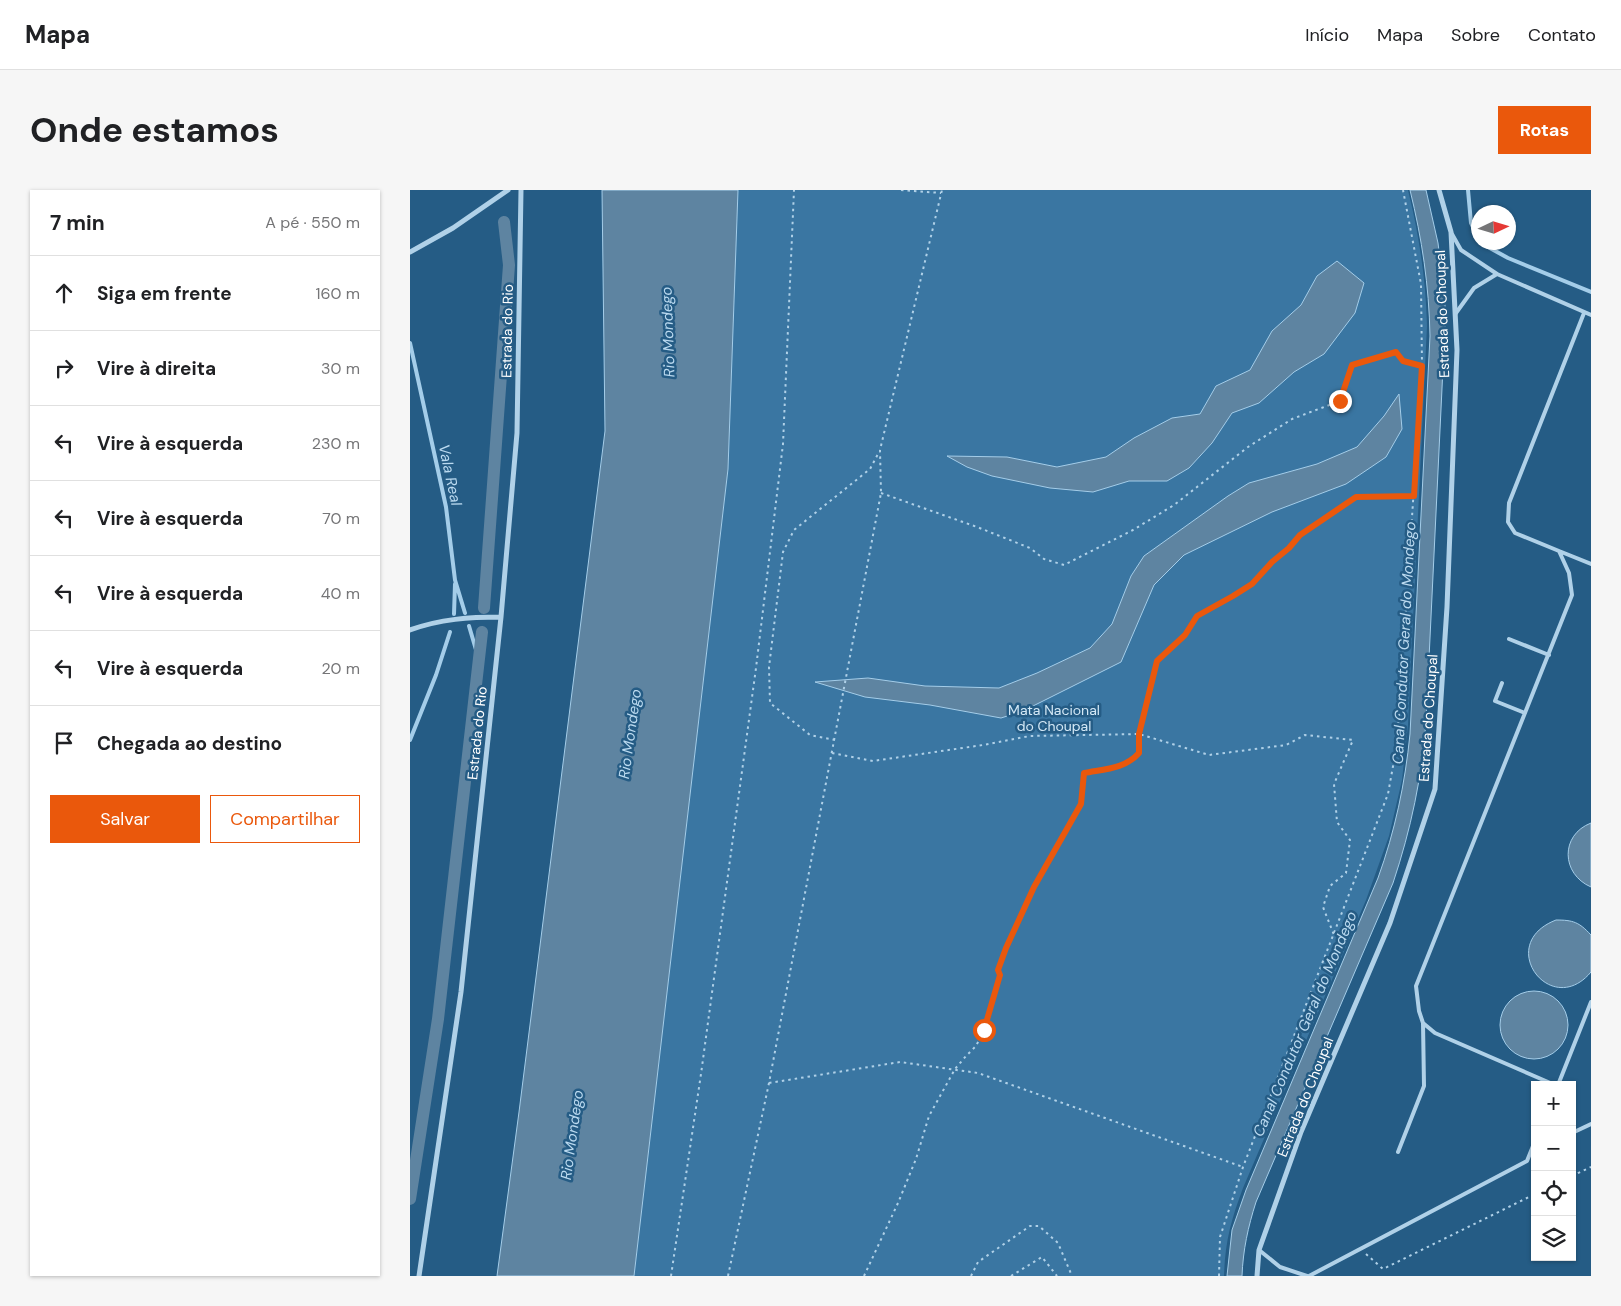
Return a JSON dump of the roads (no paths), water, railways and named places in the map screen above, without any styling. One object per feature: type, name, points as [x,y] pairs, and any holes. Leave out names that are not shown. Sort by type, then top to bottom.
[{"type":"street","points":[[410,252],[453,228],[508,190]]},
{"type":"street","name":"Estrada do Rio","points":[[419,1276],[461,992],[502,617],[517,432],[521,190]]},
{"type":"street","name":"Estrada do Choupal","points":[[1257,1276],[1259,1250],[1301,1132],[1390,923],[1434,789],[1447,597],[1458,350],[1451,232],[1439,190]]},
{"type":"street","points":[[410,630],[425,624],[467,617],[502,617]]},
{"type":"lane","points":[[1451,232],[1461,250],[1498,274],[1591,315]]},
{"type":"lane","points":[[1456,313],[1474,288],[1498,274]]},
{"type":"lane","points":[[1584,313],[1509,503],[1508,522],[1515,533],[1591,564]]},
{"type":"lane","points":[[1398,1152],[1424,1086],[1423,1023],[1419,1011],[1416,986],[1572,595],[1569,573],[1559,551]]},
{"type":"lane","points":[[1509,639],[1549,654]]},
{"type":"lane","points":[[1502,683],[1495,701],[1525,713]]},
{"type":"lane","points":[[1558,1081],[1591,1002]]},
{"type":"lane","points":[[1423,1023],[1436,1033],[1547,1081]]},
{"type":"lane","points":[[1576,1131],[1591,1124]]},
{"type":"lane","points":[[1259,1250],[1280,1267],[1308,1276],[1527,1161],[1531,1151]]},
{"type":"water","name":"Rio Mondego","points":[[602,190],[738,190],[728,469],[634,1276],[497,1276],[605,431]]},
{"type":"water","name":"Canal Condutor Geral do Mondego","points":[[1410,190],[1426,190],[1438,243],[1445,299],[1426,721],[1419,783],[1405,843],[1393,883],[1256,1202],[1246,1239],[1242,1276],[1227,1276],[1232,1230],[1246,1190],[1378,878],[1394,825],[1405,771],[1410,734],[1430,336],[1424,262]]},
{"type":"water","points":[[1337,261],[1364,283],[1355,313],[1324,354],[1294,372],[1259,403],[1232,413],[1212,443],[1189,468],[1167,481],[1129,481],[1093,492],[1050,488],[992,476],[967,467],[947,456],[1007,457],[1057,467],[1106,457],[1134,438],[1172,418],[1200,414],[1216,386],[1250,370],[1272,331],[1301,305],[1317,276]]},
{"type":"water","points":[[1399,394],[1402,429],[1386,457],[1346,484],[1272,512],[1184,555],[1154,585],[1121,662],[1023,711],[1001,718],[930,705],[865,697],[815,682],[868,678],[925,686],[999,688],[1037,673],[1090,648],[1112,624],[1131,576],[1144,556],[1249,483],[1317,464],[1357,447],[1384,416]]},
{"type":"water","points":[[1591,823],[1591,887],[1581,881],[1574,873],[1568,855],[1569,845],[1574,836]]},
{"type":"water","points":[[1556,920],[1575,923],[1583,927],[1591,935],[1591,972],[1575,985],[1560,988],[1546,983],[1535,973],[1529,960],[1530,945],[1538,931]]},
{"type":"water","points":[[1534,991],[1547,994],[1558,1001],[1565,1012],[1568,1025],[1565,1038],[1558,1049],[1547,1056],[1534,1059],[1521,1056],[1510,1049],[1503,1038],[1500,1025],[1503,1012],[1510,1001],[1521,994]]},
{"type":"waterway","points":[[1468,190],[1471,223]]},
{"type":"waterway","points":[[484,608],[509,265],[504,222]]},
{"type":"waterway","points":[[1493,250],[1508,258],[1591,292]]},
{"type":"waterway","name":"Vala Real","points":[[410,343],[446,507],[455,580],[465,613]]},
{"type":"waterway","points":[[454,614],[455,584]]},
{"type":"waterway","name":"Vala Real","points":[[469,626],[479,660]]},
{"type":"waterway","points":[[410,740],[436,675],[450,632]]},
{"type":"waterway","points":[[410,1199],[438,1019],[482,632]]},
{"type":"park label","name":"Mata Nacional do Choupal","points":[[1054,718]]}]
